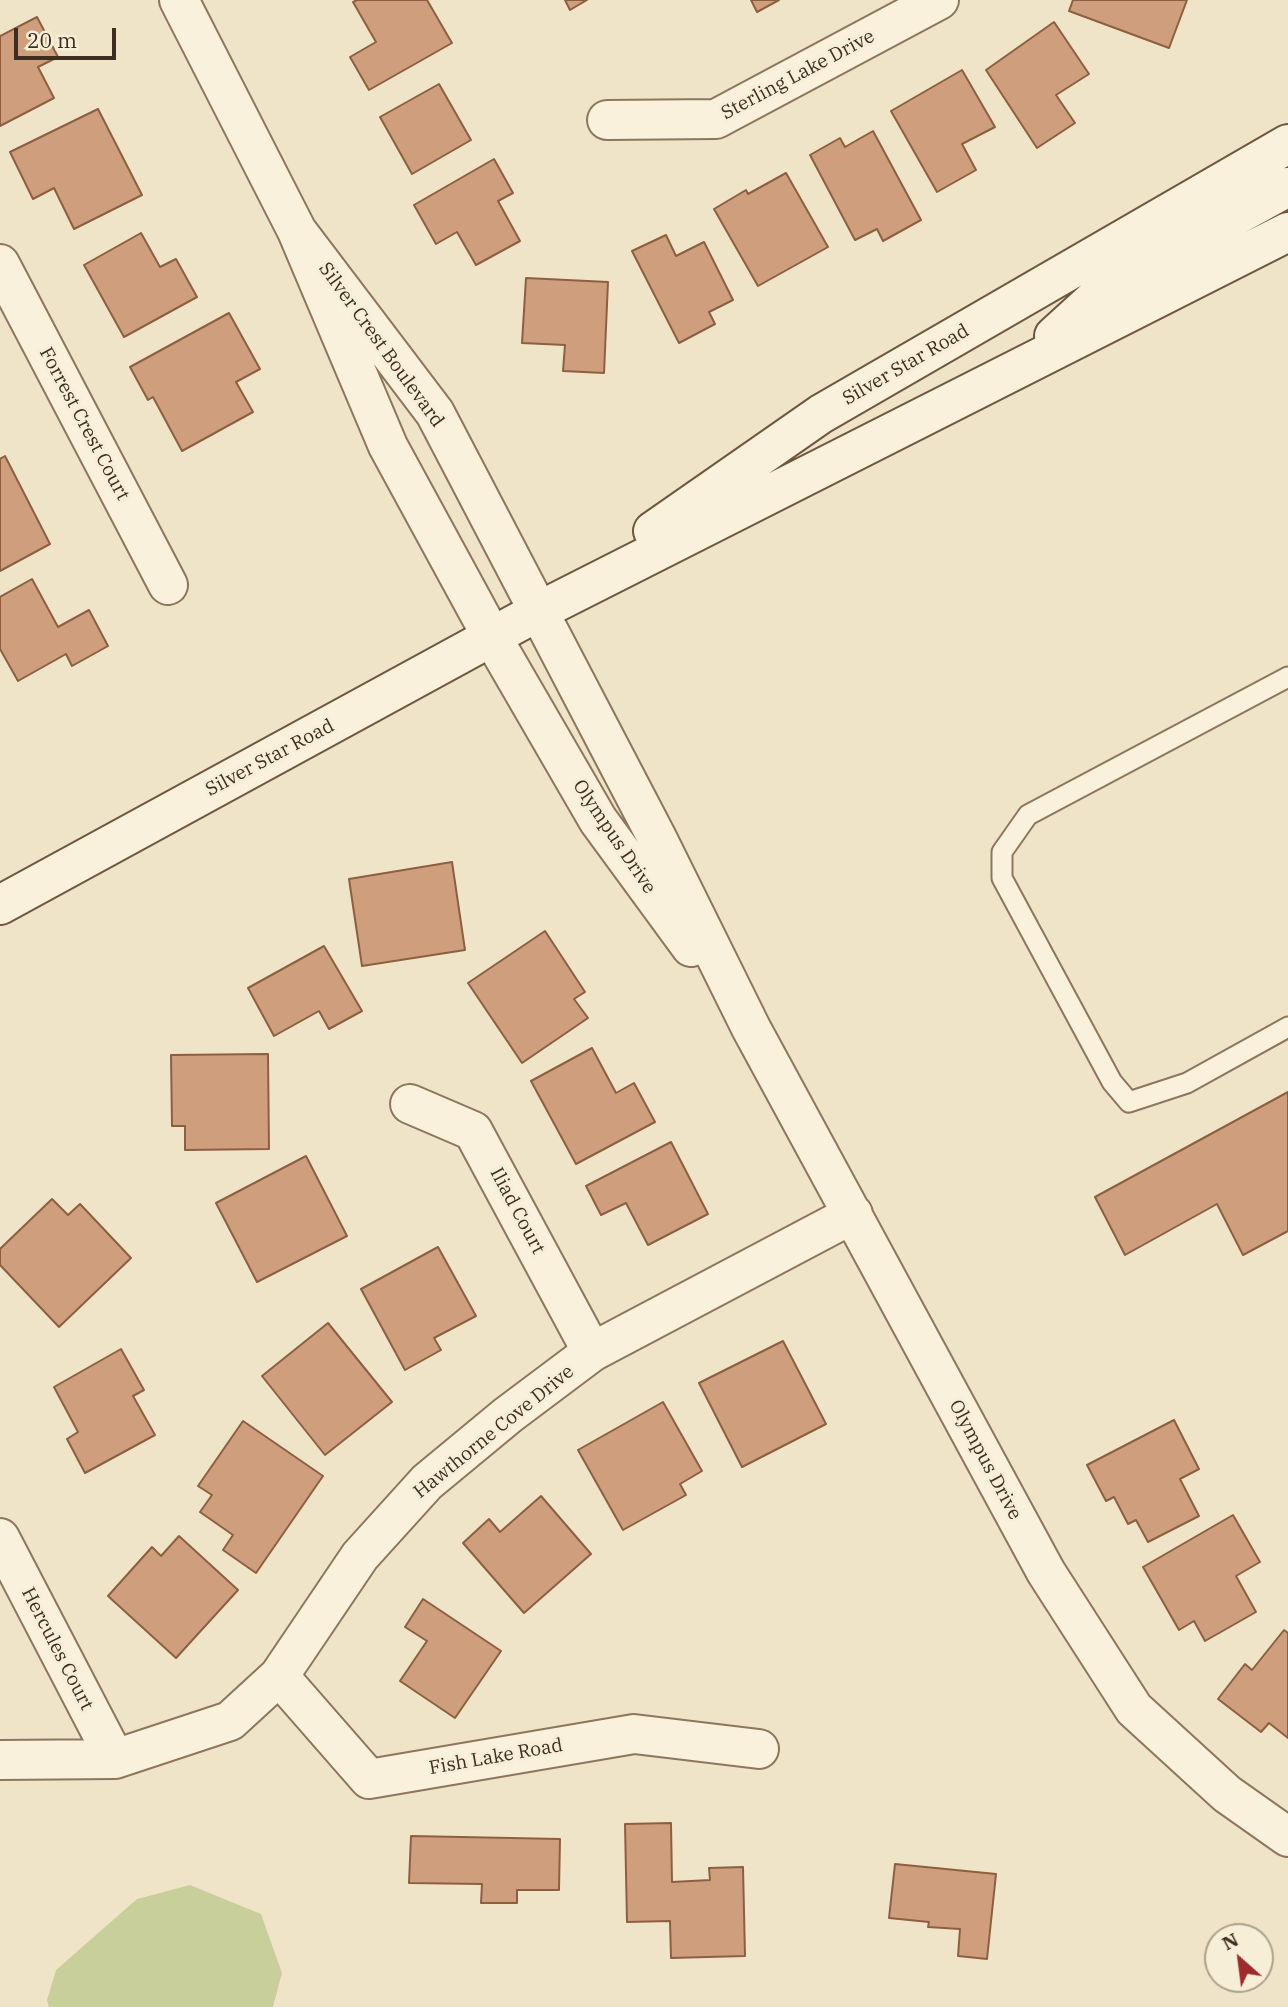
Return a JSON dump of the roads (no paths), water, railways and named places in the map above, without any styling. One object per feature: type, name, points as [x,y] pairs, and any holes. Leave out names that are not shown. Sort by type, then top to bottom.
[{"type":"street","name":"Silver Crest Boulevard","points":[[179,0],[297,231],[388,446],[492,637]]},
{"type":"street","name":"Sterling Lake Drive","points":[[607,120],[716,119],[939,0]]},
{"type":"street","name":"Silver Star Road","points":[[539,611],[821,414],[1288,144]]},
{"type":"street","points":[[1019,369],[1110,285],[1288,187]]},
{"type":"street","name":"Silver Crest Boulevard","points":[[297,231],[435,413],[539,611]]},
{"type":"street","name":"Silver Star Road","points":[[0,905],[539,611],[1288,232]]},
{"type":"street","name":"Forrest Crest Court","points":[[0,264],[168,585]]},
{"type":"street","name":"Olympus Drive","points":[[539,611],[657,838],[751,1028],[1046,1572],[1134,1709],[1227,1794],[1288,1837]]},
{"type":"street","name":"Olympus Drive","points":[[492,637],[598,820],[751,1028]]},
{"type":"street","name":"Iliad Court","points":[[410,1104],[473,1131],[592,1352]]},
{"type":"street","name":"Hawthorne Cove Drive","points":[[0,1760],[115,1759],[230,1721],[279,1676],[360,1556],[427,1482],[508,1415],[592,1352],[853,1213]]},
{"type":"street","name":"Hercules Court","points":[[0,1538],[115,1759]]},
{"type":"street","name":"Fish Lake Road","points":[[279,1676],[369,1779],[634,1734],[759,1749]]},
{"type":"lane","points":[[1288,677],[1028,815],[1002,852],[1002,878],[1112,1082],[1129,1102],[1187,1083],[1288,1027]]}]
